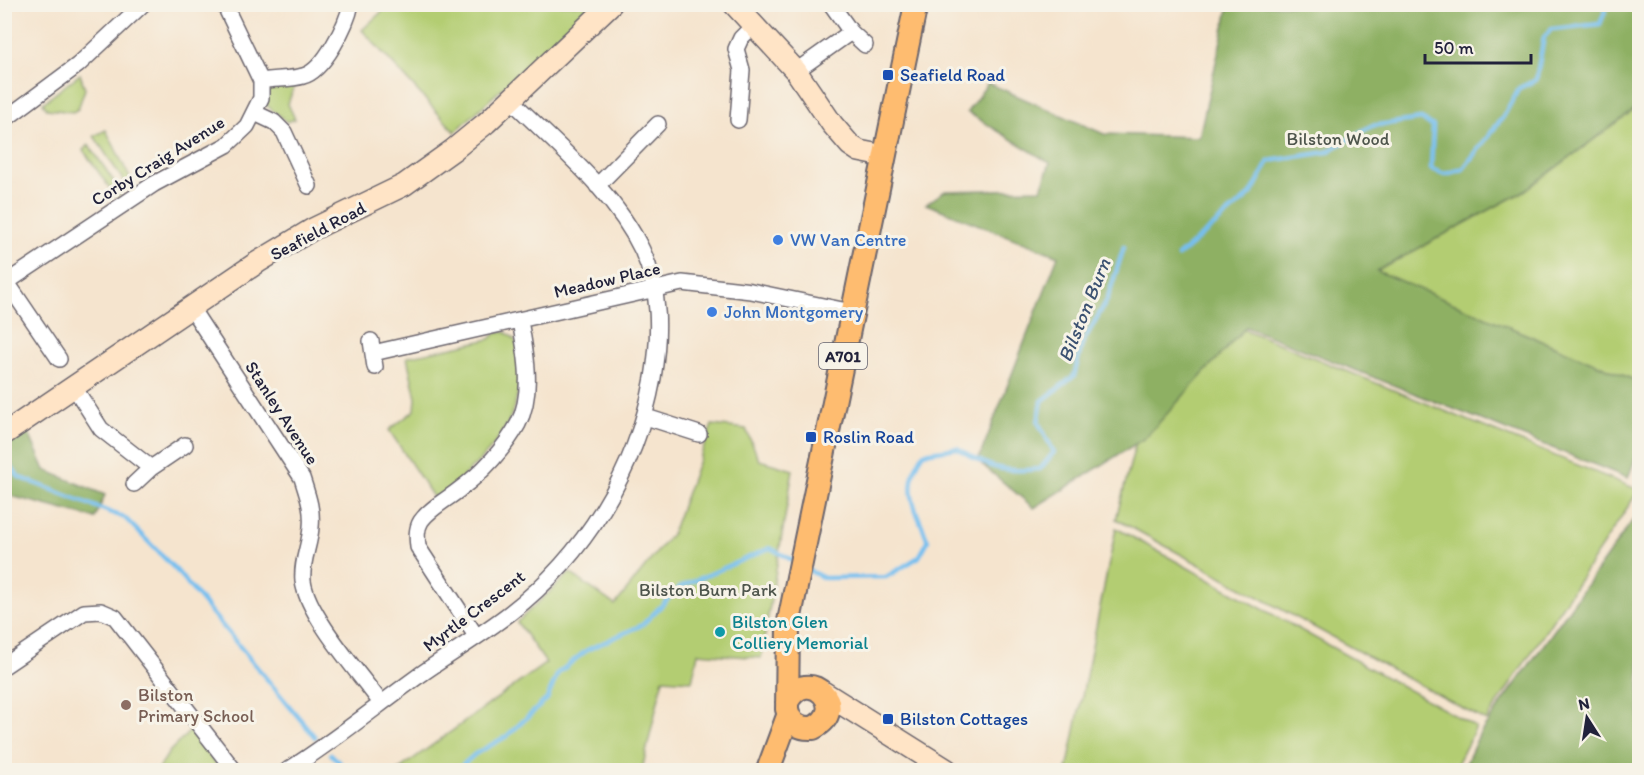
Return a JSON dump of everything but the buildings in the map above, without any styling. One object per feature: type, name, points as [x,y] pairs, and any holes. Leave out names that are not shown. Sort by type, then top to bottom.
[{"type":"main road","name":"A701","points":[[802,716],[788,647],[788,626],[916,4]]},
{"type":"main road","points":[[771,764],[802,716],[829,710],[828,700],[816,689],[788,647]]},
{"type":"main road","points":[[802,716],[792,693],[800,687],[816,689]]},
{"type":"street","points":[[4,120],[78,65],[143,4]]},
{"type":"street","points":[[224,4],[261,81],[304,76],[313,71],[341,33],[351,4]]},
{"type":"street","name":"Seafield Road","points":[[4,434],[313,229],[404,185],[453,150],[511,100],[611,4]]},
{"type":"street","points":[[734,4],[796,71],[832,124],[850,145],[859,151],[884,156]]},
{"type":"street","points":[[831,4],[851,32],[865,45]]},
{"type":"street","points":[[738,120],[742,70],[736,49],[741,38],[754,25]]},
{"type":"street","points":[[796,71],[851,32]]},
{"type":"street","name":"Corby Craig Avenue","points":[[59,359],[6,280],[154,184],[227,145],[247,126],[255,113],[261,98],[261,81]]},
{"type":"street","name":"Myrtle Crescent","points":[[297,768],[381,703],[510,613],[553,575],[610,501],[646,417],[657,357],[659,319],[655,288],[642,251],[625,218],[597,186],[511,100]]},
{"type":"street","points":[[255,113],[280,126],[309,186]]},
{"type":"street","points":[[597,186],[658,124]]},
{"type":"street","name":"Meadow Place","points":[[373,354],[682,283],[751,291],[852,312]]},
{"type":"street","name":"Stanley Avenue","points":[[191,308],[302,478],[311,504],[311,528],[303,560],[303,583],[312,609],[381,703]]},
{"type":"street","points":[[476,636],[418,547],[417,533],[421,521],[464,487],[498,452],[519,423],[528,386],[526,352],[520,321]]},
{"type":"street","points":[[74,387],[102,429],[151,468]]},
{"type":"street","points":[[646,417],[699,434]]},
{"type":"street","points":[[134,484],[151,468],[185,445]]},
{"type":"street","points":[[4,666],[84,612],[101,611],[115,617],[234,771]]},
{"type":"street","points":[[816,689],[947,771]]},
{"type":"street","points":[[802,716],[868,722]]},
{"type":"green space","points":[[389,5],[592,5],[455,132],[362,30]]},
{"type":"green space","name":"Bilston Wood","points":[[1229,5],[1639,5],[1639,106],[1524,191],[1377,271],[1639,382],[1639,449],[1628,478],[1246,327],[1145,438],[1034,508],[978,461],[1058,256],[926,204],[945,191],[1041,189],[1050,163],[967,112],[988,83],[1104,134],[1199,137]]},
{"type":"green space","points":[[80,74],[85,89],[78,109],[73,112],[47,109],[43,103]]},
{"type":"green space","points":[[295,83],[288,104],[295,119],[287,122],[266,105],[267,92],[275,85]]},
{"type":"green space","points":[[1639,106],[1639,382],[1376,271],[1524,191]]},
{"type":"green space","points":[[106,130],[133,184],[128,188],[94,136]]},
{"type":"green space","points":[[89,145],[122,193],[116,197],[83,150]]},
{"type":"green space","points":[[1241,328],[1639,490],[1486,721],[1116,519],[1137,438]]},
{"type":"green space","points":[[505,332],[514,339],[519,351],[518,389],[514,409],[497,441],[485,455],[441,496],[433,497],[389,430],[415,410],[416,398],[407,357],[490,339],[496,333]]},
{"type":"green space","name":"Bilston Burn Park","points":[[712,425],[746,429],[759,460],[793,470],[761,658],[698,653],[692,681],[663,679],[642,770],[398,770],[546,663],[517,622],[570,573],[615,605],[672,533]]},
{"type":"green space","points":[[27,429],[45,470],[105,495],[95,518],[7,495],[5,497],[4,445]]},
{"type":"green space","points":[[1633,520],[1640,523],[1639,770],[1463,770],[1479,735]]},
{"type":"green space","points":[[1116,528],[1476,727],[1454,770],[1067,770]]},
{"type":"green space","points":[[191,730],[220,770],[158,770],[169,752]]},
{"type":"waterway","name":"Bilston Burn","points":[[1178,256],[1251,194],[1269,161],[1327,152],[1371,126],[1421,119],[1433,126],[1431,169],[1445,174],[1463,169],[1503,117],[1519,88],[1536,80],[1544,37],[1552,29],[1600,24],[1608,4]]},
{"type":"waterway","name":"Bilston Burn","points":[[806,569],[824,578],[886,577],[919,557],[928,541],[915,507],[911,487],[917,465],[924,453],[957,448],[996,468],[1040,469],[1054,452],[1038,422],[1042,401],[1074,376],[1082,344],[1107,300],[1124,247]]},
{"type":"waterway","points":[[4,463],[7,461],[19,477],[125,518],[176,570],[315,737]]},
{"type":"waterway","name":"Bilston Burn","points":[[457,770],[475,754],[507,736],[547,699],[558,673],[587,650],[642,625],[680,587],[770,548],[794,561]]},
{"type":"waterway","points":[[331,754],[347,770]]},
{"type":"place","name":"Seafield Road","points":[[888,75]]},
{"type":"place","name":"VW Van Centre","points":[[778,240]]},
{"type":"place","name":"John Montgomery","points":[[712,312]]},
{"type":"place","name":"Roslin Road","points":[[811,437]]},
{"type":"place","name":"Bilston Glen Colliery Memorial","points":[[720,632]]},
{"type":"place","name":"Bilston Primary School","points":[[126,705]]},
{"type":"place","name":"Bilston Cottages","points":[[888,719]]}]
